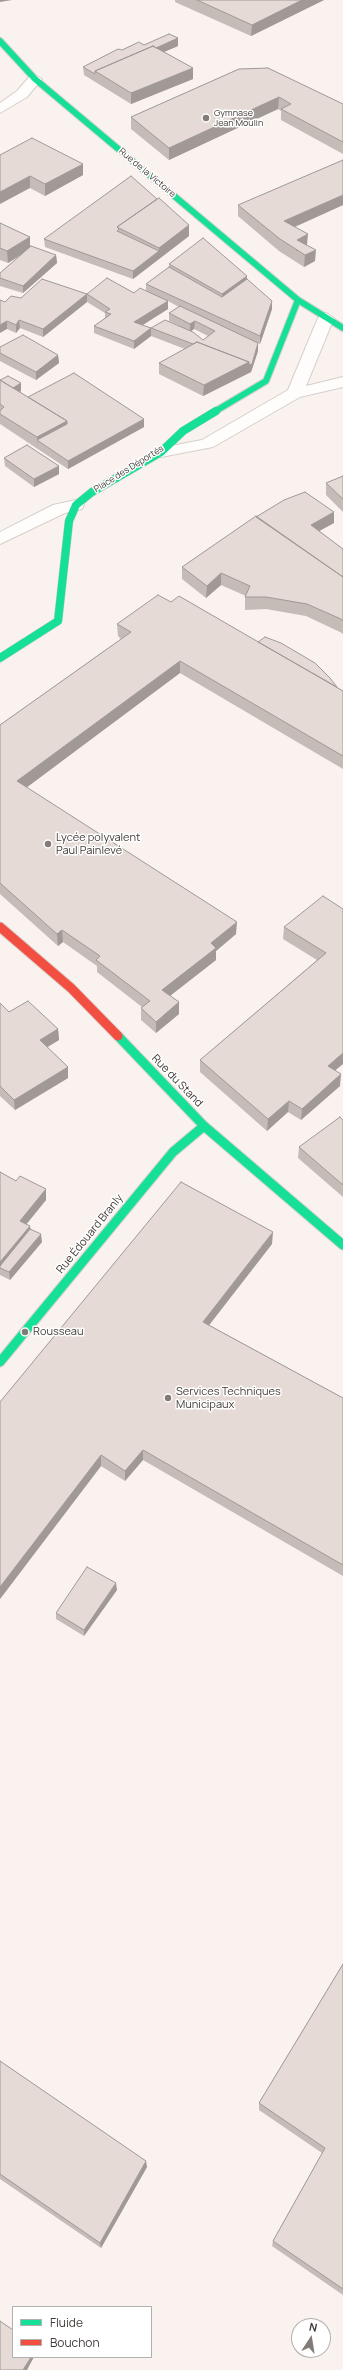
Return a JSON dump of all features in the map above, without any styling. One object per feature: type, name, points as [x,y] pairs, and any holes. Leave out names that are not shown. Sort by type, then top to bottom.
[{"type":"street","name":"Rue de la Victoire","points":[[0,40],[35,79],[298,300],[343,328]]},
{"type":"street","points":[[0,110],[22,94],[35,79]]},
{"type":"street","name":"Place des Déportés","points":[[0,658],[58,621],[69,521],[76,505],[92,492],[161,452],[183,430],[266,381],[298,300]]},
{"type":"street","points":[[295,392],[326,318]]},
{"type":"street","points":[[161,452],[207,444],[295,392],[343,382]]},
{"type":"street","points":[[0,539],[59,509],[76,505]]},
{"type":"street","name":"Rue du Stand","points":[[0,927],[71,988],[204,1126],[343,1245]]},
{"type":"street","name":"Rue Édouard Branly","points":[[0,1362],[173,1152],[204,1126]]},
{"type":"building","points":[[197,0],[302,0],[252,25]]},
{"type":"building","points":[[169,34],[178,38],[156,48],[153,46],[95,71],[95,74],[83,67],[118,49],[122,50],[139,42],[144,45]]},
{"type":"building","points":[[153,46],[193,68],[131,93],[95,71]]},
{"type":"building","name":"Gymnase Jean Moulin","points":[[268,68],[343,104],[343,142],[281,109],[291,104],[279,97],[169,148],[131,117],[239,69]]},
{"type":"building","points":[[32,138],[83,164],[45,184],[30,176],[0,192],[0,155]]},
{"type":"building","points":[[343,160],[343,195],[284,221],[308,234],[297,240],[316,250],[305,255],[280,239],[238,205]]},
{"type":"building","points":[[131,176],[157,199],[117,227],[119,229],[117,231],[159,251],[133,271],[44,239]]},
{"type":"building","points":[[159,198],[189,225],[159,248],[117,227]]},
{"type":"building","points":[[0,223],[30,237],[7,251],[0,248]]},
{"type":"building","points":[[203,238],[247,276],[222,294],[169,264]]},
{"type":"building","points":[[31,246],[56,255],[23,286],[0,278],[0,273]]},
{"type":"building","points":[[169,267],[222,297],[247,279],[272,301],[260,336],[146,284]]},
{"type":"building","points":[[107,278],[134,293],[140,288],[168,301],[134,322],[151,328],[134,341],[94,326],[111,314],[105,312],[110,309],[87,294]]},
{"type":"building","points":[[42,279],[87,294],[43,329],[19,320],[16,325],[7,321],[0,325],[0,300],[5,302],[11,296],[21,298]]},
{"type":"building","points":[[180,306],[258,343],[252,364],[249,365],[249,362],[197,342],[193,344],[151,328],[165,320],[193,332],[203,340],[215,331],[195,321],[190,324],[169,313]]},
{"type":"building","points":[[23,335],[58,355],[36,372],[0,353],[0,347]]},
{"type":"building","points":[[197,342],[249,362],[204,385],[159,363]]},
{"type":"building","points":[[74,373],[144,419],[68,461],[37,440],[67,424],[67,421],[28,397]]},
{"type":"building","points":[[8,376],[21,383],[13,388],[0,380]]},
{"type":"building","points":[[0,380],[67,421],[37,437],[0,414],[0,411],[4,407],[0,404]]},
{"type":"building","points":[[27,445],[59,466],[34,479],[4,458]]},
{"type":"building","points":[[343,476],[343,499],[326,483]]},
{"type":"building","points":[[305,492],[334,512],[311,525],[343,549],[343,577],[256,517],[284,500]]},
{"type":"building","points":[[256,516],[343,577],[343,621],[307,604],[266,597],[245,597],[250,586],[221,573],[207,586],[182,567]]},
{"type":"building","name":"Lycée polyvalent Paul Painlevé","points":[[158,595],[171,602],[179,596],[343,691],[343,756],[180,661],[17,781],[237,922],[211,943],[216,948],[162,990],[179,1002],[156,1022],[141,1008],[150,1001],[96,960],[100,956],[62,930],[57,934],[0,883],[0,725],[131,632],[117,624]]},
{"type":"building","points":[[265,637],[281,643],[315,663],[337,687],[258,642]]},
{"type":"building","points":[[323,896],[343,909],[343,1053],[328,1066],[341,1074],[302,1109],[289,1101],[268,1119],[200,1060],[326,953],[284,927]]},
{"type":"building","points":[[28,1001],[58,1029],[40,1040],[68,1067],[14,1100],[0,1086],[0,1003],[9,1012]]},
{"type":"building","points":[[340,1117],[343,1120],[343,1185],[299,1147]]},
{"type":"building","points":[[0,1172],[16,1181],[20,1176],[46,1189],[20,1221],[30,1226],[0,1262]]},
{"type":"building","name":"Services Techniques Municipaux","points":[[181,1182],[273,1232],[203,1322],[343,1398],[343,1565],[143,1450],[125,1471],[101,1455],[0,1587],[0,1402]]},
{"type":"building","points":[[30,1229],[41,1234],[9,1272],[0,1268],[0,1266]]},
{"type":"building","points":[[87,1567],[116,1583],[84,1630],[56,1613]]},
{"type":"building","points":[[343,1964],[343,2289],[273,2241],[325,2148],[259,2103]]},
{"type":"building","points":[[0,2061],[146,2161],[100,2243],[0,2174]]},
{"type":"building","points":[[0,2321],[12,2329],[12,2358],[30,2358],[23,2370],[0,2370]]},
{"type":"traffic: fast","points":[[0,41],[35,79],[298,300],[343,328]]},
{"type":"traffic: fast","points":[[0,658],[58,621],[69,521],[76,505],[92,492],[161,452],[183,431],[266,381],[298,300]]},
{"type":"traffic: fast","points":[[118,1036],[204,1126],[343,1245]]},
{"type":"traffic: fast","points":[[0,1362],[173,1152],[204,1126]]},
{"type":"traffic: jam","points":[[0,927],[71,988],[118,1036]]},
{"type":"place","name":"Gymnase Jean Moulin","points":[[206,118]]},
{"type":"place","name":"Lycée polyvalent Paul Painlevé","points":[[48,844]]},
{"type":"place","name":"Rousseau","points":[[25,1332]]},
{"type":"place","name":"Services Techniques Municipaux","points":[[168,1398]]}]
